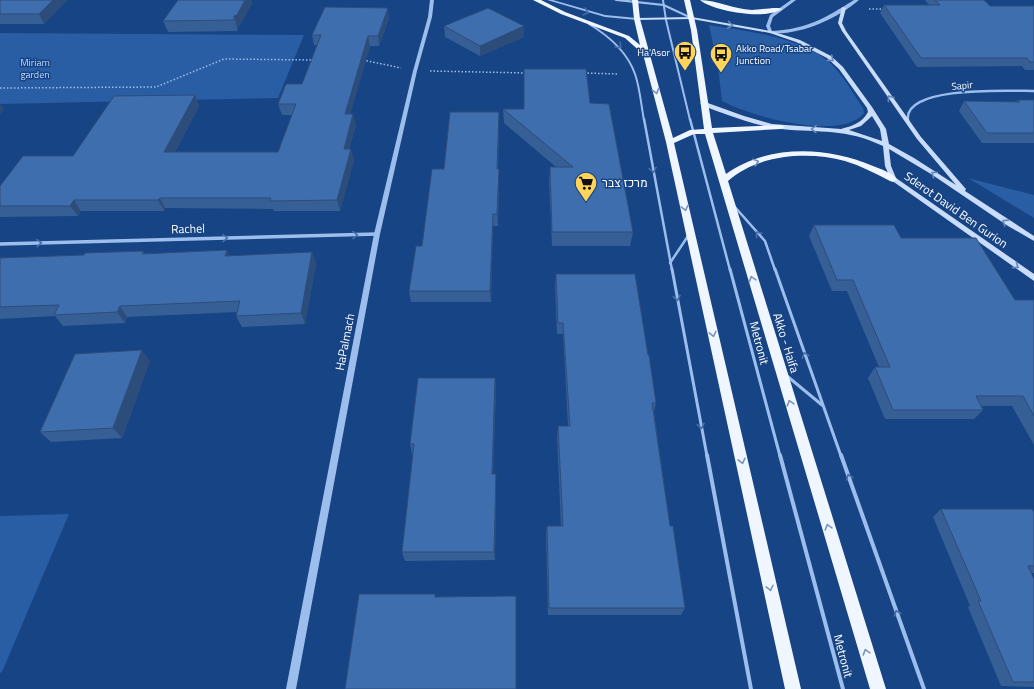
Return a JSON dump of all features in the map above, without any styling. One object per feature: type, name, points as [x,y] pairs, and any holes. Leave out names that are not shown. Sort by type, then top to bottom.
[{"type":"highway","points":[[536,0],[588,23],[627,37],[646,53]]},
{"type":"highway","name":"Akko - Haifa","points":[[687,0],[692,18],[708,131],[727,198],[878,689]]},
{"type":"highway","points":[[703,0],[719,6],[742,11],[761,12],[779,9]]},
{"type":"highway","points":[[635,1],[646,53],[670,142],[793,689]]},
{"type":"highway","points":[[670,142],[693,132],[781,127]]},
{"type":"highway","points":[[723,182],[734,172],[754,162],[796,153],[814,153],[852,160],[878,170],[893,179]]},
{"type":"main road","points":[[844,8],[840,23],[844,31],[908,123],[955,181],[978,203]]},
{"type":"main road","name":"Sderot David Ben Gurion","points":[[638,19],[666,20],[692,18],[771,32],[798,40],[830,57],[841,68],[870,108],[882,129],[886,146],[888,166],[893,179],[1034,278]]},
{"type":"main road","name":"Sderot David Ben Gurion","points":[[703,103],[744,118],[781,127],[842,130],[857,134],[886,146],[917,162],[1005,222],[1034,239]]},
{"type":"main road","points":[[842,130],[865,122],[871,112],[870,108]]},
{"type":"street","name":"Sderot David Ben Gurion","points":[[549,0],[605,16],[638,19]]},
{"type":"street","name":"Sderot David Ben Gurion","points":[[616,0],[663,2],[692,18]]},
{"type":"street","points":[[794,0],[770,16],[768,26],[771,32],[788,32],[812,26],[857,0]]},
{"type":"street","name":"HaPalmach","points":[[292,689],[377,234],[415,71],[430,17],[431,1]]},
{"type":"street","name":"Sapir","points":[[908,123],[907,114],[910,108],[930,97],[972,92],[1034,91]]},
{"type":"street","name":"Rachel","points":[[0,244],[377,234]]},
{"type":"lane","name":"Metronit","points":[[663,2],[693,132],[843,689]]},
{"type":"lane","points":[[588,23],[601,31],[619,46],[626,55],[635,74],[751,689]]},
{"type":"lane","points":[[727,198],[765,241],[924,689]]},
{"type":"lane","points":[[670,263],[690,233]]},
{"type":"lane","points":[[780,370],[824,406]]},
{"type":"path","points":[[844,8],[891,9]]},
{"type":"path","points":[[0,88],[156,87],[224,59],[317,60]]},
{"type":"path","points":[[356,60],[371,60],[415,71],[532,73]]},
{"type":"path","points":[[580,73],[635,74]]},
{"type":"green space","points":[[709,25],[759,33],[810,49],[824,58],[835,68],[863,108],[864,113],[853,121],[836,125],[817,126],[795,124],[773,119],[735,107],[722,101],[718,68]]},
{"type":"green space","name":"Miriam garden","points":[[0,33],[304,35],[278,98],[0,104]]},
{"type":"green space","points":[[968,178],[1034,195],[1034,218]]},
{"type":"green space","points":[[69,514],[2,672],[0,673],[0,516]]},
{"type":"building","points":[[0,0],[53,0],[39,14],[0,14]]},
{"type":"building","points":[[178,0],[245,0],[237,15],[234,16],[234,20],[163,21]]},
{"type":"building","points":[[935,0],[984,0],[990,6],[1034,6],[1034,62],[1030,62],[1027,58],[921,58],[884,5],[940,5]]},
{"type":"building","points":[[325,7],[388,8],[378,36],[368,36],[345,114],[353,114],[344,149],[351,149],[337,200],[270,201],[271,198],[160,198],[158,200],[74,200],[70,206],[0,206],[0,186],[23,156],[73,156],[114,96],[195,95],[164,152],[278,152],[296,104],[278,104],[286,84],[302,84],[321,35],[312,35]]},
{"type":"building","points":[[488,8],[524,26],[480,46],[444,26]]},
{"type":"building","name":"מרכז צבר","points":[[524,69],[586,69],[590,103],[609,104],[633,232],[552,232],[550,167],[573,167],[503,109],[524,109]]},
{"type":"building","points":[[1018,100],[1034,100],[1034,133],[987,133],[964,101],[1020,102]]},
{"type":"building","points":[[450,112],[499,112],[497,214],[493,214],[490,291],[409,291],[416,246],[422,246],[432,169],[444,169]]},
{"type":"building","points":[[814,225],[894,225],[901,238],[976,238],[1015,300],[1034,300],[1034,416],[1023,396],[976,396],[983,410],[893,410],[875,367],[890,367],[853,280],[837,280]]},
{"type":"building","points":[[227,250],[225,256],[312,252],[301,313],[236,316],[240,301],[120,306],[117,312],[54,315],[59,305],[0,307],[0,258],[84,255],[85,253],[143,251],[142,254]]},
{"type":"building","points":[[556,274],[635,274],[656,403],[652,403],[670,526],[673,526],[685,608],[549,608],[547,526],[563,526],[558,426],[570,426],[563,323],[558,323]]},
{"type":"building","points":[[142,350],[113,428],[40,432],[75,354]]},
{"type":"building","points":[[418,378],[495,378],[492,474],[496,474],[494,552],[402,552],[414,444],[410,444]]},
{"type":"building","points":[[941,509],[1032,509],[1034,512],[1034,566],[1028,566],[1034,579],[1034,682],[1013,682],[978,601],[981,601]]},
{"type":"building","points":[[359,594],[435,594],[435,597],[516,596],[516,689],[345,689]]},
{"type":"place","name":"Ha'Asor","points":[[685,72]]},
{"type":"place","name":"Akko Road/Tsabar Junction","points":[[721,74]]},
{"type":"place","name":"מרכז צבר","points":[[586,202]]}]
